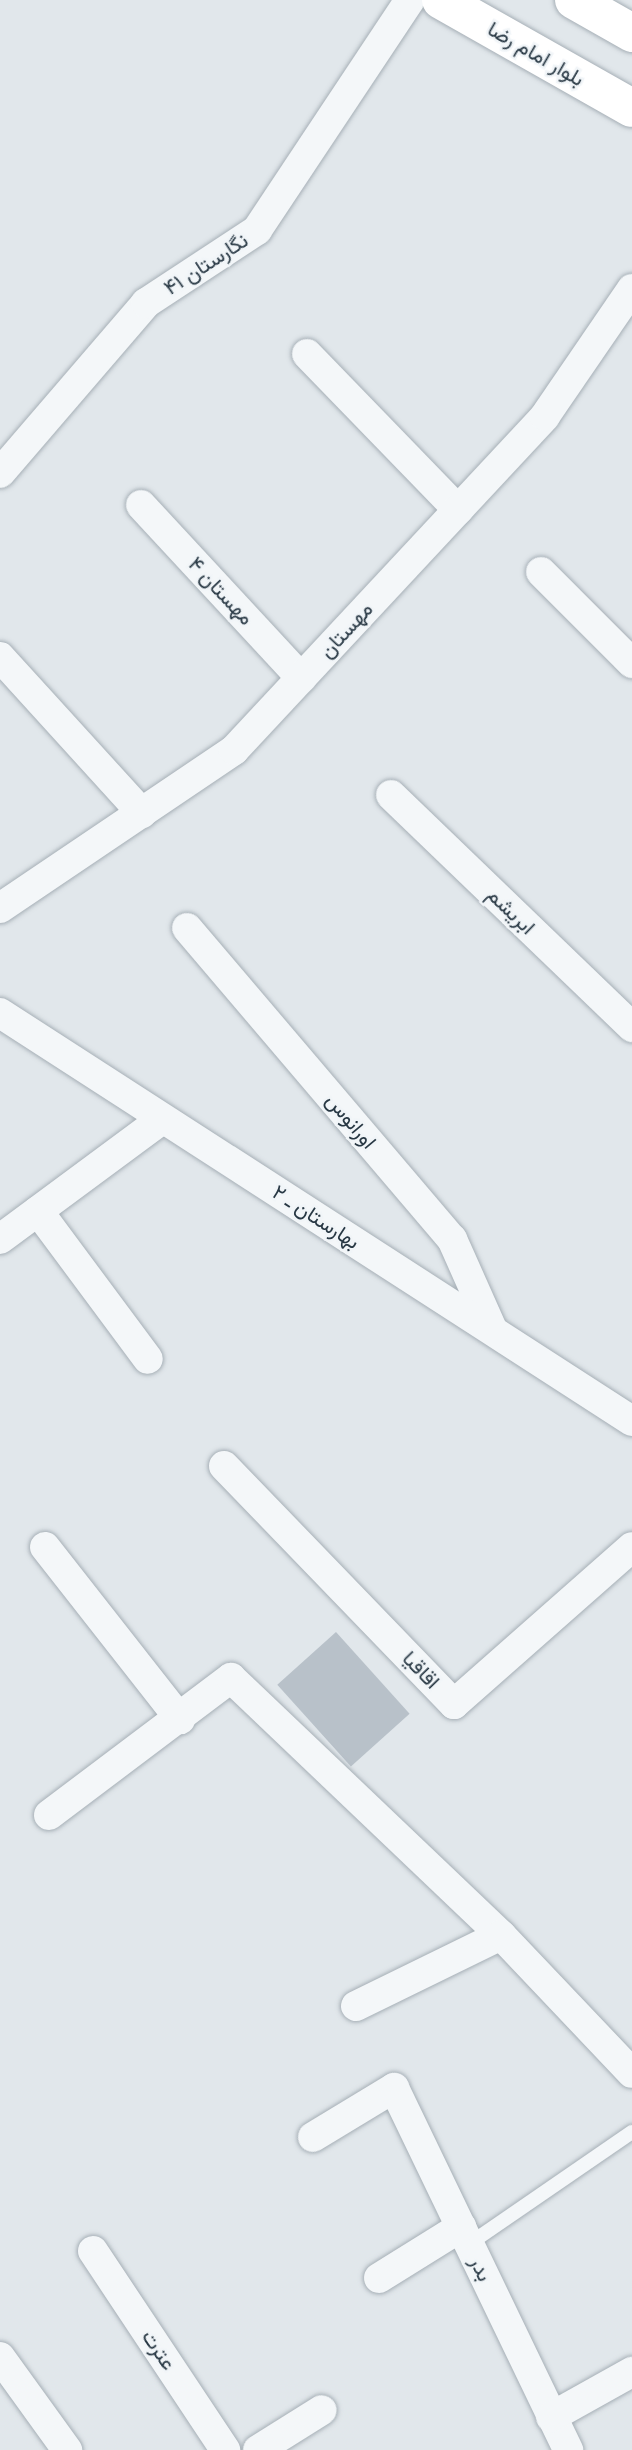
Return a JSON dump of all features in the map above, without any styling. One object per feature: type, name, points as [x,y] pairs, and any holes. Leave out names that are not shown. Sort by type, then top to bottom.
[{"type":"main road","name":"بلوار امام رضا","points":[[441,0],[632,108]]},
{"type":"main road","points":[[574,0],[632,33]]},
{"type":"street","name":"نگارستان ۴۱","points":[[0,473],[146,303],[257,230],[410,0]]},
{"type":"street","name":"مهستان","points":[[0,908],[234,750],[545,416],[632,289]]},
{"type":"street","points":[[307,354],[458,510]]},
{"type":"street","name":"مهستان ۴","points":[[141,505],[301,678]]},
{"type":"street","points":[[541,572],[632,663]]},
{"type":"street","points":[[0,657],[142,813]]},
{"type":"street","name":"ابریشم","points":[[391,795],[632,1027]]},
{"type":"street","name":"اورانوس","points":[[187,928],[452,1239],[492,1329]]},
{"type":"street","name":"بهارستان ـ ۲","points":[[0,1013],[632,1421]]},
{"type":"street","points":[[0,1239],[162,1119]]},
{"type":"street","points":[[38,1211],[148,1359]]},
{"type":"street","name":"اقاقیا","points":[[224,1466],[454,1704],[632,1547]]},
{"type":"street","points":[[45,1547],[180,1719]]},
{"type":"street","points":[[49,1815],[231,1678],[502,1936],[632,2073]]},
{"type":"street","points":[[356,2006],[502,1936]]},
{"type":"street","name":"بدر","points":[[313,2137],[394,2088],[568,2450]]},
{"type":"street","points":[[379,2278],[465,2235]]},
{"type":"street","name":"عترت","points":[[93,2251],[225,2450]]},
{"type":"street","points":[[0,2357],[67,2450]]},
{"type":"street","points":[[551,2417],[632,2372]]},
{"type":"street","points":[[258,2450],[323,2410]]},
{"type":"lane","points":[[465,2235],[632,2132]]},
{"type":"building","points":[[336,1632],[410,1714],[351,1767],[277,1685]]}]
